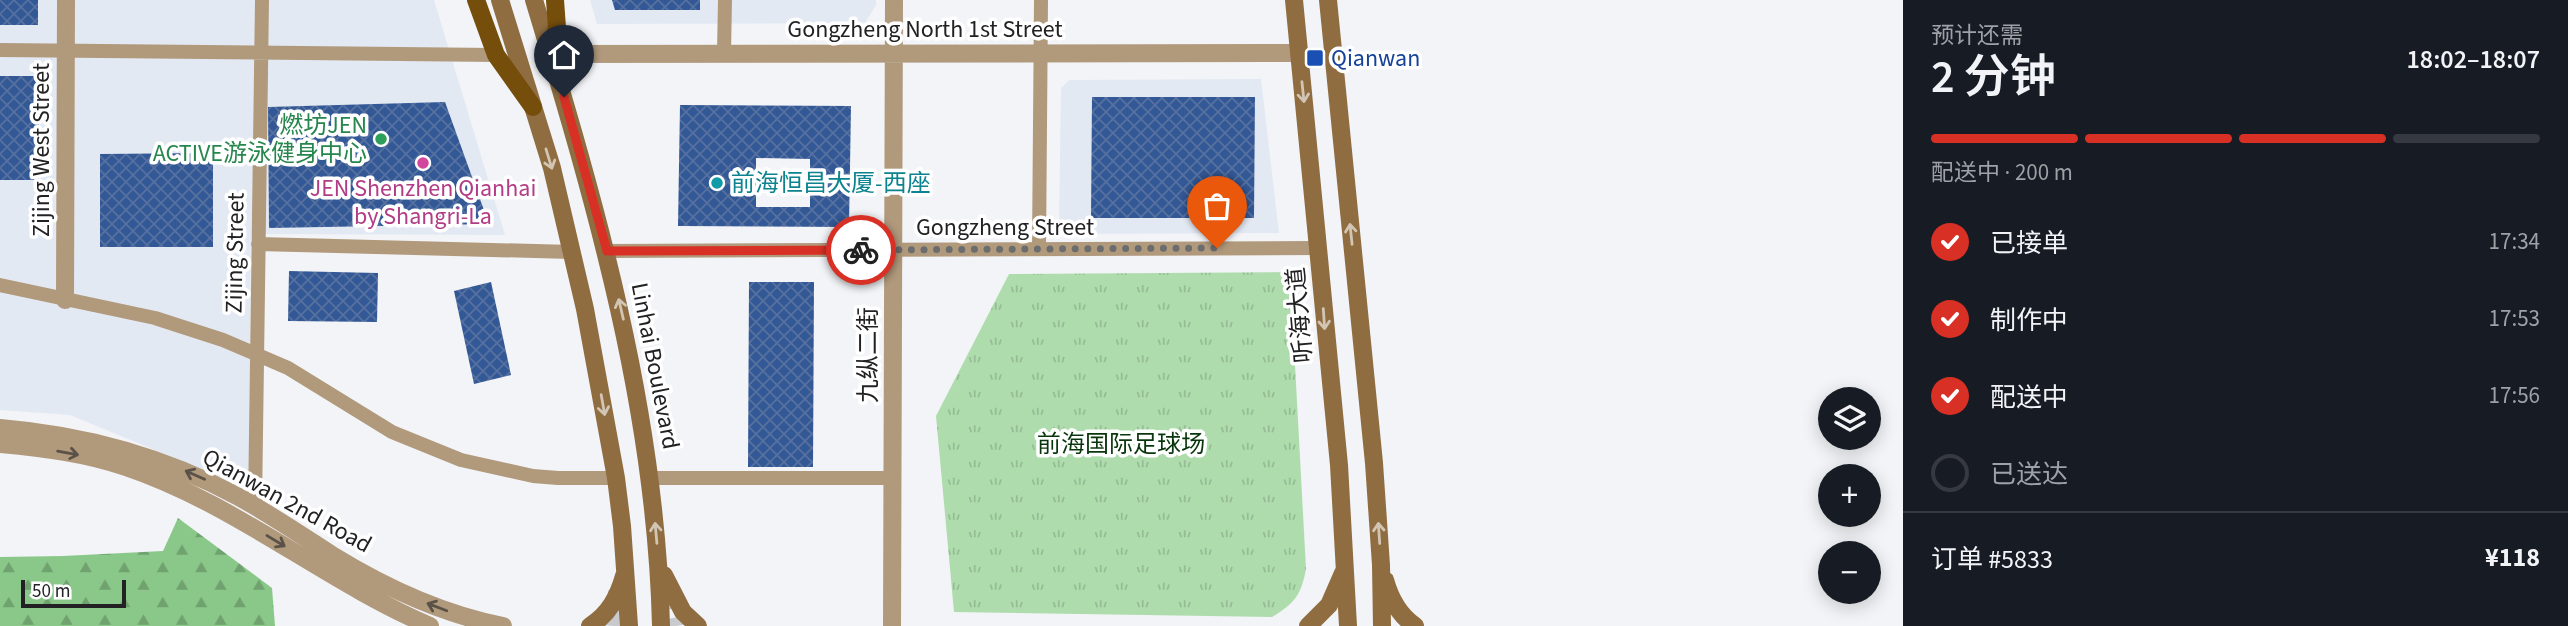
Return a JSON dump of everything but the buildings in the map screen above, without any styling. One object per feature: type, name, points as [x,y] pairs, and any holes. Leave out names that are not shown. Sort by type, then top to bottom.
[{"type":"main road","points":[[476,0],[496,55],[533,107]]},
{"type":"main road","points":[[500,0],[552,168],[596,367],[616,478],[629,626]]},
{"type":"main road","name":"Linhai Boulevard","points":[[534,0],[584,163],[628,344],[651,478],[660,565],[661,626]]},
{"type":"main road","points":[[550,54],[557,28],[555,0]]},
{"type":"main road","name":"听海大道","points":[[1294,0],[1319,248],[1346,563],[1348,626]]},
{"type":"main road","points":[[1328,0],[1374,463],[1382,626]]},
{"type":"main road","points":[[1308,626],[1320,617],[1329,605],[1346,563]]},
{"type":"main road","points":[[660,565],[676,602],[698,626]]},
{"type":"main road","points":[[1381,565],[1393,601],[1401,614],[1415,626]]},
{"type":"main road","points":[[590,626],[611,607],[625,569]]},
{"type":"street","name":"Zijing West Street","points":[[65,300],[66,0]]},
{"type":"street","name":"Zijing Street","points":[[254,506],[262,0]]},
{"type":"street","points":[[724,53],[725,0]]},
{"type":"street","name":"九纵二街","points":[[892,626],[894,0]]},
{"type":"street","points":[[1039,249],[1041,0]]},
{"type":"street","points":[[0,50],[496,55]]},
{"type":"street","name":"Gongzheng North 1st Street","points":[[550,54],[1300,53]]},
{"type":"street","points":[[258,244],[572,252]]},
{"type":"street","name":"Gongzheng Street","points":[[607,251],[1319,248]]},
{"type":"street","points":[[0,285],[155,318],[223,340],[289,368],[381,426],[437,452],[533,476],[616,478]]},
{"type":"street","name":"Qianwan 2nd Road","points":[[0,428],[85,439],[131,451],[201,478],[254,506],[335,556],[412,597],[469,618],[503,626]]},
{"type":"street","name":"Qianwan 2nd Road","points":[[0,444],[84,456],[163,481],[274,540],[347,584],[430,626]]},
{"type":"street","points":[[651,478],[892,478]]},
{"type":"shaded area","points":[[0,0],[434,0],[505,235],[251,234],[249,489],[70,415],[0,410]]},
{"type":"shaded area","points":[[590,0],[876,0],[876,5],[865,23],[597,24]]},
{"type":"shaded area","points":[[1261,79],[1279,233],[1066,234],[1059,225],[1061,88],[1069,80]]},
{"type":"green space","name":"前海国际足球场","points":[[1290,272],[1306,569],[1302,586],[1292,603],[1272,617],[954,612],[936,416],[1009,274]]},
{"type":"green space","points":[[178,518],[272,588],[275,626],[0,626],[0,557],[163,551]]},
{"type":"tunnel","points":[[614,626],[617,591]]},
{"type":"tunnel","points":[[670,591],[676,626]]},
{"type":"way so far","points":[[861,250],[1217,248]]},
{"type":"place","name":"Qianwan","points":[[1315,58]]},
{"type":"place","name":"燃坊JEN ACTIVE游泳健身中心","points":[[381,139]]},
{"type":"place","name":"JEN Shenzhen Qianhai by Shangri-La","points":[[423,163]]},
{"type":"place","name":"前海恒昌大厦-西座","points":[[717,183]]},
{"type":"route","points":[[564,97],[607,251],[861,250]]}]
